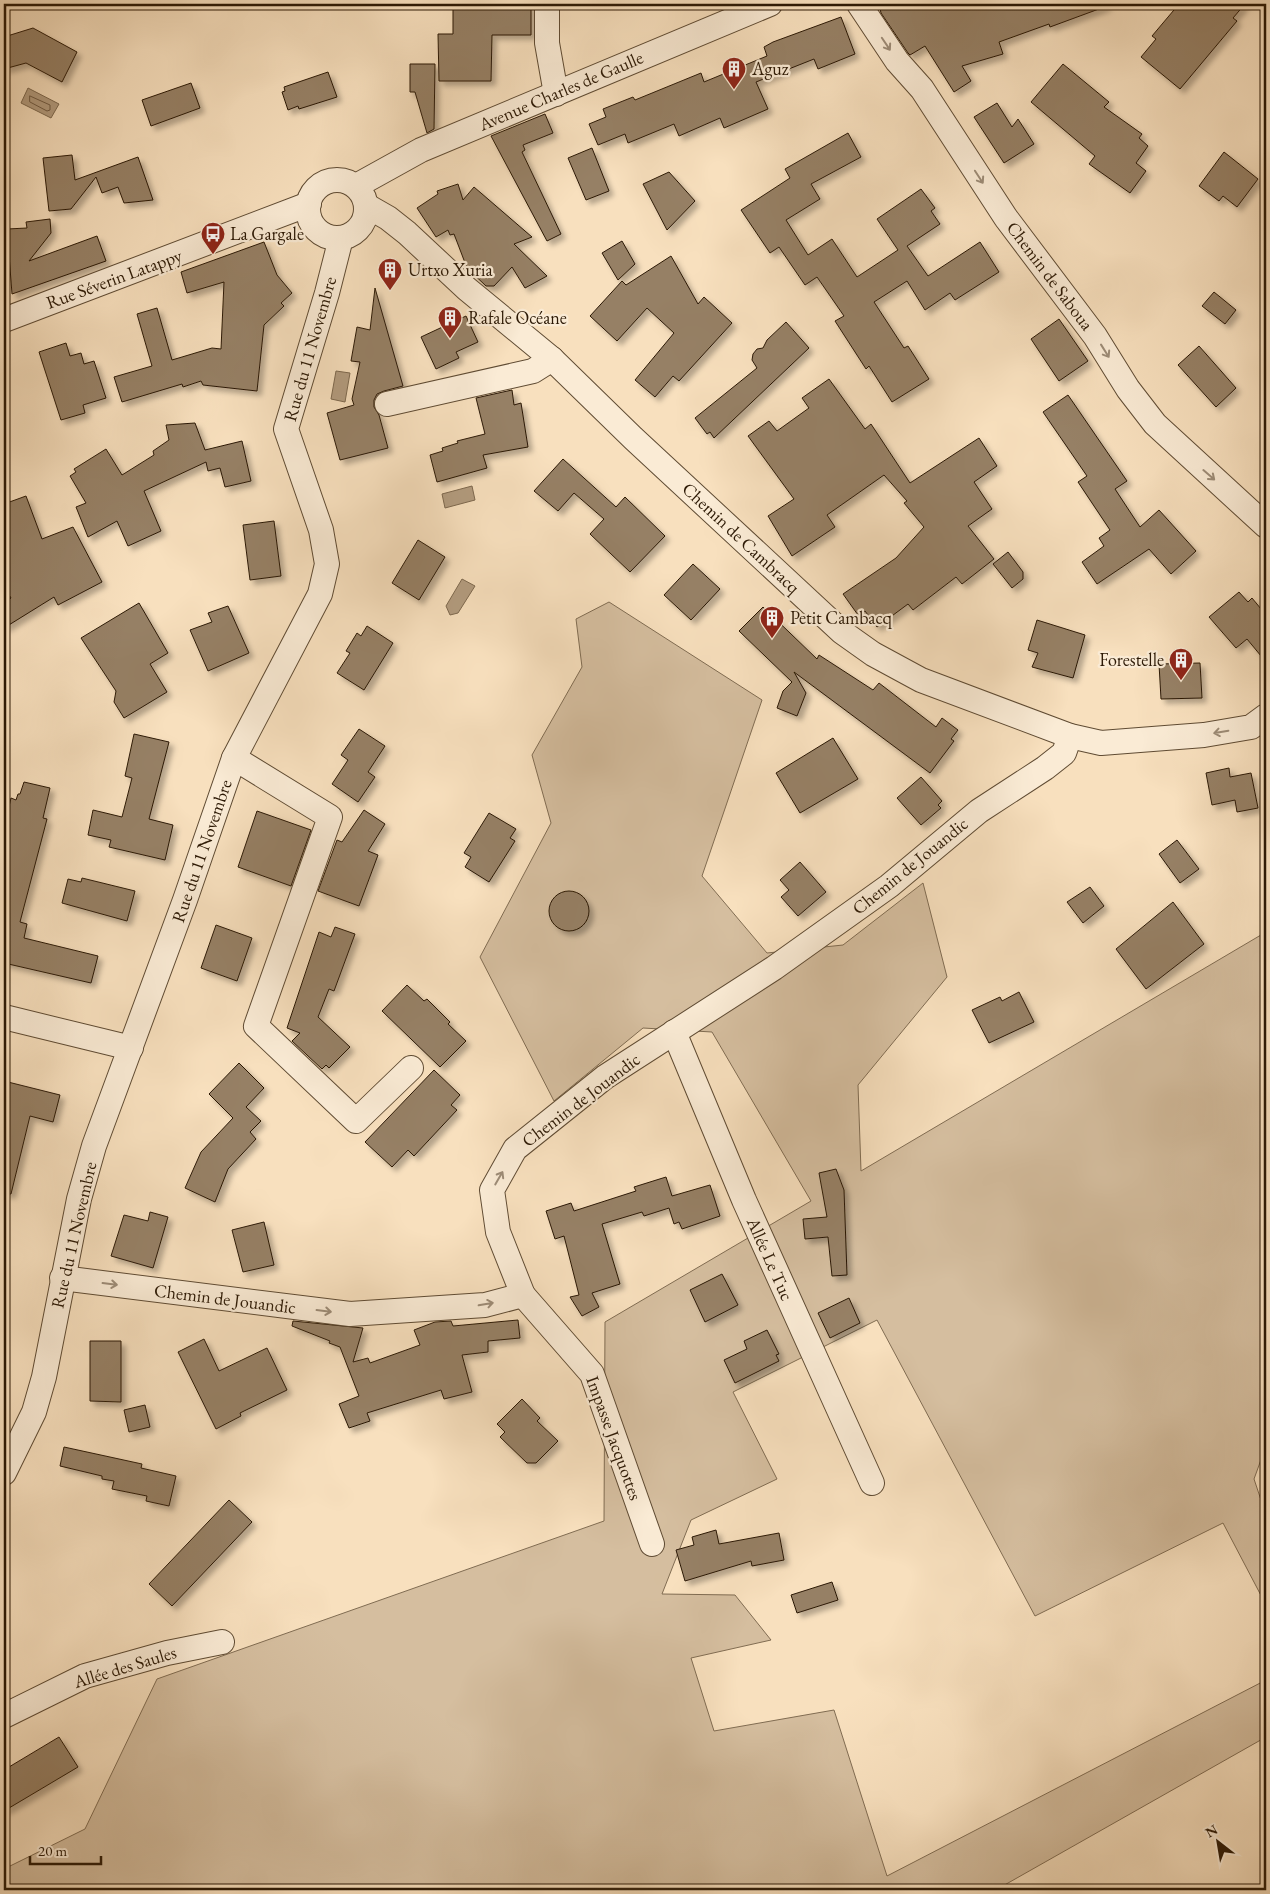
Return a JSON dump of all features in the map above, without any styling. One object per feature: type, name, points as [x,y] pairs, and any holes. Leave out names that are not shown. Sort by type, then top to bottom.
[{"type":"street","points":[[547,4],[547,43],[556,94]]},
{"type":"street","name":"Avenue Charles de Gaulle","points":[[361,196],[421,150],[770,4]]},
{"type":"street","name":"Chemin de Saboua","points":[[859,4],[897,61],[922,89],[1006,218],[1095,336],[1128,389],[1155,424],[1266,526]]},
{"type":"street","points":[[333,180],[345,181],[361,196],[365,217],[360,227],[351,235],[341,238],[330,237],[320,232],[313,225],[309,215],[309,204],[313,193],[322,184],[333,180]]},
{"type":"street","name":"Chemin de Cambracq","points":[[361,196],[407,233],[467,289],[552,359],[633,438],[842,632],[873,654],[921,680],[1070,736],[1101,743],[1204,735],[1251,726],[1266,716]]},
{"type":"street","name":"Rue Séverin Latappy","points":[[4,320],[309,204]]},
{"type":"street","name":"Rue du 11 Novembre","points":[[4,1473],[34,1412],[39,1395],[79,1198],[94,1146],[131,1048],[234,758],[320,594],[327,564],[321,530],[286,429],[327,293],[341,238]]},
{"type":"street","points":[[387,404],[533,371],[552,359]]},
{"type":"street","name":"Chemin de Jouandic","points":[[62,1278],[350,1314],[485,1305],[523,1295],[498,1232],[492,1190],[515,1149],[605,1077],[774,968],[889,886],[979,811],[1045,768],[1064,753],[1070,736]]},
{"type":"street","points":[[234,758],[330,817],[256,1026],[356,1121],[410,1068]]},
{"type":"street","points":[[4,1017],[131,1048]]},
{"type":"street","name":"Allée Le Tuc","points":[[674,1032],[744,1200],[872,1483]]},
{"type":"street","name":"Impasse Jacquottes","points":[[523,1295],[592,1374],[652,1544]]},
{"type":"street","name":"Allée des Saules","points":[[4,1716],[85,1676],[167,1653],[222,1642]]},
{"type":"shaded area","points":[[609,602],[762,700],[702,876],[767,953],[843,945],[923,883],[947,977],[858,1085],[861,1171],[1266,932],[1266,1446],[1254,1479],[1266,1515],[1266,1605],[1223,1523],[1035,1616],[877,1320],[733,1392],[777,1479],[691,1520],[662,1594],[735,1595],[771,1640],[691,1658],[714,1731],[834,1710],[887,1876],[1266,1680],[1266,1737],[1001,1887],[989,1890],[4,1890],[4,1869],[85,1829],[157,1679],[604,1521],[605,1322],[811,1201],[712,1032],[643,1028],[554,1101],[480,957],[551,823],[532,755],[582,667],[576,619]]},
{"type":"water","points":[[28,88],[59,104],[51,118],[21,103]]},
{"type":"water","points":[[336,371],[350,373],[345,402],[331,399]]},
{"type":"water","points":[[472,486],[475,500],[445,508],[442,494]]},
{"type":"water","points":[[462,579],[475,586],[458,613],[450,615],[446,606]]},
{"type":"building","points":[[453,4],[531,4],[531,35],[492,35],[491,81],[439,81],[438,34],[453,34]]},
{"type":"building","points":[[879,4],[1106,4],[1107,6],[1050,27],[1049,24],[999,42],[1003,54],[962,66],[971,81],[954,92],[925,46],[910,55],[908,53],[881,13]]},
{"type":"building","points":[[1179,4],[1245,4],[1233,18],[1237,21],[1180,89],[1141,57],[1156,39],[1152,36]]},
{"type":"building","points":[[841,17],[855,54],[818,69],[814,59],[756,82],[768,109],[724,128],[720,118],[679,136],[674,124],[628,143],[625,134],[598,145],[589,124],[606,117],[603,109],[633,97],[635,100],[701,73],[704,82],[767,56],[764,47],[773,42]]},
{"type":"building","points":[[33,28],[77,52],[62,82],[26,63],[4,69],[4,37]]},
{"type":"building","points":[[410,64],[435,64],[434,129],[427,133],[415,92],[410,92]]},
{"type":"building","points":[[1063,64],[1109,102],[1104,107],[1142,134],[1139,138],[1148,146],[1136,163],[1146,171],[1130,193],[1089,164],[1095,156],[1031,102]]},
{"type":"building","points":[[328,72],[337,97],[299,109],[298,106],[288,110],[282,92],[285,91],[284,87]]},
{"type":"building","points":[[191,83],[200,108],[151,126],[142,100]]},
{"type":"building","points":[[997,103],[1012,127],[1018,119],[1034,144],[1004,163],[974,117]]},
{"type":"building","points":[[545,114],[553,133],[523,145],[525,150],[522,152],[561,234],[547,241],[491,136]]},
{"type":"building","points":[[848,133],[861,157],[811,184],[820,199],[786,220],[808,255],[832,239],[857,277],[898,250],[877,219],[921,189],[935,208],[931,211],[940,224],[907,246],[928,276],[980,242],[999,272],[955,300],[950,293],[925,310],[907,281],[874,302],[904,348],[908,346],[929,379],[892,402],[869,366],[866,369],[835,321],[844,316],[817,277],[805,285],[779,247],[770,253],[741,210],[790,178],[785,169]]},
{"type":"building","points":[[592,148],[609,191],[586,200],[568,158]]},
{"type":"building","points":[[1224,152],[1258,179],[1237,207],[1223,196],[1219,201],[1199,186]]},
{"type":"building","points":[[72,155],[75,180],[138,157],[153,200],[124,203],[118,187],[102,193],[96,177],[71,209],[49,211],[43,158]]},
{"type":"building","points":[[669,172],[695,201],[667,230],[643,184]]},
{"type":"building","points":[[458,184],[463,200],[474,187],[532,237],[514,244],[547,276],[525,288],[512,267],[494,286],[486,286],[467,268],[454,234],[450,235],[448,230],[436,237],[417,208],[438,194],[437,191]]},
{"type":"building","points":[[50,219],[51,233],[29,261],[97,236],[106,261],[12,294],[7,229],[27,228],[26,222]]},
{"type":"building","points":[[622,241],[635,264],[618,280],[602,253]]},
{"type":"building","points":[[264,242],[277,275],[292,293],[281,303],[284,306],[264,325],[257,391],[203,385],[201,381],[183,387],[182,384],[122,402],[114,377],[152,366],[137,314],[157,308],[172,360],[212,348],[221,349],[224,282],[187,293],[181,272]]},
{"type":"building","points":[[671,256],[698,304],[704,297],[732,323],[679,381],[673,376],[655,397],[635,380],[674,333],[647,308],[617,341],[590,316],[622,281],[626,285]]},
{"type":"building","points":[[375,288],[403,386],[377,394],[374,400],[374,407],[379,415],[388,448],[340,460],[327,413],[354,405],[352,399],[360,362],[351,361],[357,327],[370,330]]},
{"type":"building","points":[[1214,292],[1236,310],[1225,324],[1202,306]]},
{"type":"building","name":"Rafale Océane","points":[[466,316],[478,342],[456,352],[459,358],[436,369],[421,337]]},
{"type":"building","points":[[1059,319],[1088,361],[1059,381],[1031,339]]},
{"type":"building","points":[[786,322],[809,348],[714,438],[710,432],[707,434],[695,418],[757,368],[752,360],[753,354],[757,349],[763,348],[767,340]]},
{"type":"building","points":[[66,343],[70,356],[81,353],[84,364],[94,361],[106,398],[83,405],[85,413],[61,420],[39,352]]},
{"type":"building","points":[[1199,346],[1236,388],[1216,407],[1178,365]]},
{"type":"building","points":[[829,379],[865,429],[871,424],[910,483],[979,438],[997,466],[974,482],[992,509],[968,526],[994,559],[962,584],[956,577],[913,610],[908,604],[877,627],[865,611],[858,615],[843,594],[896,558],[924,527],[904,503],[907,501],[884,475],[827,515],[835,527],[792,556],[768,516],[794,499],[748,436],[769,421],[777,431],[809,408],[802,398]]},
{"type":"building","points":[[512,390],[514,405],[521,403],[528,447],[483,455],[487,468],[437,482],[430,455],[443,451],[442,448],[458,443],[457,441],[485,434],[476,398]]},
{"type":"building","points":[[1068,395],[1127,481],[1115,489],[1140,527],[1159,510],[1196,551],[1171,574],[1149,549],[1097,584],[1082,562],[1104,546],[1099,538],[1110,530],[1078,482],[1087,476],[1043,412]]},
{"type":"building","points":[[195,423],[205,450],[242,441],[251,481],[225,487],[220,468],[208,471],[206,462],[144,491],[161,531],[128,546],[117,521],[88,537],[76,507],[86,503],[70,476],[76,472],[74,469],[106,449],[122,475],[154,455],[153,451],[169,440],[166,425]]},
{"type":"building","points":[[563,459],[616,507],[625,497],[665,536],[630,572],[590,534],[604,519],[574,493],[558,511],[534,491]]},
{"type":"building","points":[[26,496],[42,539],[73,527],[102,582],[58,605],[54,597],[4,628],[4,603],[11,598],[4,587],[4,504]]},
{"type":"building","points":[[274,521],[281,576],[250,580],[243,525]]},
{"type":"building","points":[[418,540],[445,557],[419,600],[392,583]]},
{"type":"building","points":[[1008,552],[1023,572],[1023,579],[1012,588],[993,564]]},
{"type":"building","points":[[693,564],[720,589],[691,620],[664,595]]},
{"type":"building","points":[[1239,592],[1248,602],[1252,598],[1266,615],[1266,662],[1247,639],[1236,648],[1209,617]]},
{"type":"building","points":[[139,603],[168,653],[150,664],[167,692],[124,718],[114,702],[116,691],[81,638]]},
{"type":"building","points":[[228,606],[249,653],[208,671],[190,630],[212,622],[208,613]]},
{"type":"building","points":[[763,607],[817,659],[819,655],[873,690],[879,683],[936,727],[942,718],[958,730],[951,739],[954,741],[930,773],[794,672],[806,693],[797,716],[777,708],[783,691],[792,682],[739,631]]},
{"type":"building","points":[[1037,620],[1085,635],[1073,678],[1032,667],[1038,653],[1028,650]]},
{"type":"building","points":[[367,626],[393,643],[364,690],[337,673],[350,653],[346,651],[357,633],[361,636]]},
{"type":"building","name":"Forestelle","points":[[1200,663],[1202,698],[1161,699],[1159,664]]},
{"type":"building","points":[[359,729],[385,746],[368,772],[375,777],[358,802],[332,784],[348,760],[341,755]]},
{"type":"building","points":[[134,734],[169,742],[149,819],[173,825],[165,860],[109,847],[111,840],[88,835],[93,810],[122,817],[132,778],[125,776]]},
{"type":"building","points":[[833,738],[858,779],[800,813],[776,773]]},
{"type":"building","points":[[1229,768],[1230,777],[1251,773],[1258,808],[1237,812],[1235,800],[1212,805],[1206,773]]},
{"type":"building","points":[[921,777],[942,801],[938,805],[941,808],[921,825],[897,798]]},
{"type":"building","points":[[24,782],[50,788],[43,818],[47,819],[20,922],[27,924],[24,938],[98,956],[91,983],[4,963],[4,828],[11,798],[16,800]]},
{"type":"building","points":[[364,810],[385,824],[368,851],[378,855],[359,906],[318,891],[337,840],[342,842]]},
{"type":"building","points":[[257,811],[311,830],[291,886],[238,867]]},
{"type":"building","points":[[489,813],[516,829],[510,838],[515,841],[489,882],[465,867],[471,857],[464,853]]},
{"type":"building","points":[[1177,840],[1199,869],[1180,883],[1159,854]]},
{"type":"building","points":[[800,862],[826,892],[798,916],[781,897],[789,890],[780,880]]},
{"type":"building","points":[[82,878],[135,891],[127,921],[62,903],[68,879],[81,882]]},
{"type":"building","points":[[1090,887],[1104,906],[1083,923],[1067,902]]},
{"type":"building","points":[[569,891],[583,897],[589,911],[583,925],[569,931],[555,925],[549,911],[555,897]]},
{"type":"building","points":[[1173,902],[1204,944],[1146,989],[1116,949]]},
{"type":"building","points":[[216,925],[252,938],[237,981],[201,968]]},
{"type":"building","points":[[335,927],[355,934],[334,991],[329,989],[318,1017],[350,1047],[329,1068],[326,1065],[322,1069],[292,1041],[300,1033],[287,1028],[319,932],[331,937]]},
{"type":"building","points":[[407,985],[424,1001],[427,999],[450,1022],[448,1024],[466,1041],[440,1067],[382,1011]]},
{"type":"building","points":[[1019,992],[1034,1022],[989,1043],[972,1010],[1000,997],[1002,1001]]},
{"type":"building","points":[[239,1063],[264,1088],[246,1107],[261,1121],[250,1132],[256,1139],[228,1169],[215,1202],[185,1188],[201,1152],[233,1118],[209,1094]]},
{"type":"building","points":[[434,1070],[460,1095],[451,1105],[457,1110],[414,1156],[408,1150],[392,1167],[365,1142]]},
{"type":"building","points":[[4,1081],[60,1095],[53,1122],[30,1116],[11,1194],[4,1193]]},
{"type":"building","points":[[836,1169],[844,1190],[847,1275],[832,1276],[828,1237],[805,1239],[803,1219],[827,1217],[819,1173]]},
{"type":"building","points":[[666,1177],[672,1196],[710,1185],[720,1216],[682,1229],[679,1222],[674,1224],[669,1208],[644,1216],[642,1212],[602,1224],[620,1284],[592,1293],[599,1307],[582,1316],[570,1297],[579,1295],[564,1236],[555,1239],[546,1211],[571,1203],[574,1211],[636,1191],[634,1187]]},
{"type":"building","points":[[150,1212],[168,1217],[153,1268],[111,1256],[124,1215],[148,1221]]},
{"type":"building","points":[[264,1222],[274,1265],[243,1272],[232,1230]]},
{"type":"building","points":[[722,1274],[738,1305],[705,1322],[690,1290]]},
{"type":"building","points":[[849,1298],[860,1323],[830,1338],[818,1313]]},
{"type":"building","points":[[518,1320],[520,1338],[488,1341],[488,1352],[462,1355],[472,1392],[444,1399],[441,1390],[367,1413],[370,1421],[349,1428],[339,1404],[359,1396],[340,1347],[292,1326],[293,1321],[363,1328],[353,1362],[368,1358],[370,1363],[420,1345],[414,1330],[435,1322],[451,1321],[453,1326]]},
{"type":"building","points":[[767,1330],[779,1354],[776,1355],[779,1361],[735,1383],[724,1360],[747,1349],[744,1341]]},
{"type":"building","points":[[204,1339],[219,1371],[267,1348],[287,1390],[240,1413],[241,1416],[216,1429],[178,1352]]},
{"type":"building","points":[[90,1341],[121,1341],[121,1402],[90,1401]]},
{"type":"building","points":[[522,1399],[540,1418],[537,1421],[558,1441],[536,1463],[527,1463],[500,1437],[505,1432],[497,1424]]},
{"type":"building","points":[[145,1405],[150,1427],[129,1432],[124,1410]]},
{"type":"building","points":[[64,1447],[142,1464],[141,1468],[176,1476],[169,1506],[146,1501],[147,1496],[112,1489],[114,1481],[102,1479],[102,1476],[60,1466]]},
{"type":"building","points":[[229,1500],[252,1522],[172,1606],[149,1584]]},
{"type":"building","points":[[716,1530],[719,1544],[779,1533],[784,1560],[752,1566],[751,1561],[685,1581],[676,1550],[694,1545],[692,1537]]},
{"type":"building","points":[[832,1582],[838,1600],[797,1613],[791,1595]]},
{"type":"building","points":[[59,1737],[78,1767],[4,1811],[4,1770]]},
{"type":"place","name":"Aguz","points":[[734,90]]},
{"type":"place","name":"La Gargale","points":[[213,255]]},
{"type":"place","name":"Urtxo Xuria","points":[[390,291]]},
{"type":"place","name":"Rafale Océane","points":[[450,339]]},
{"type":"place","name":"Petit Cambacq","points":[[772,639]]},
{"type":"place","name":"Forestelle","points":[[1181,681]]}]
